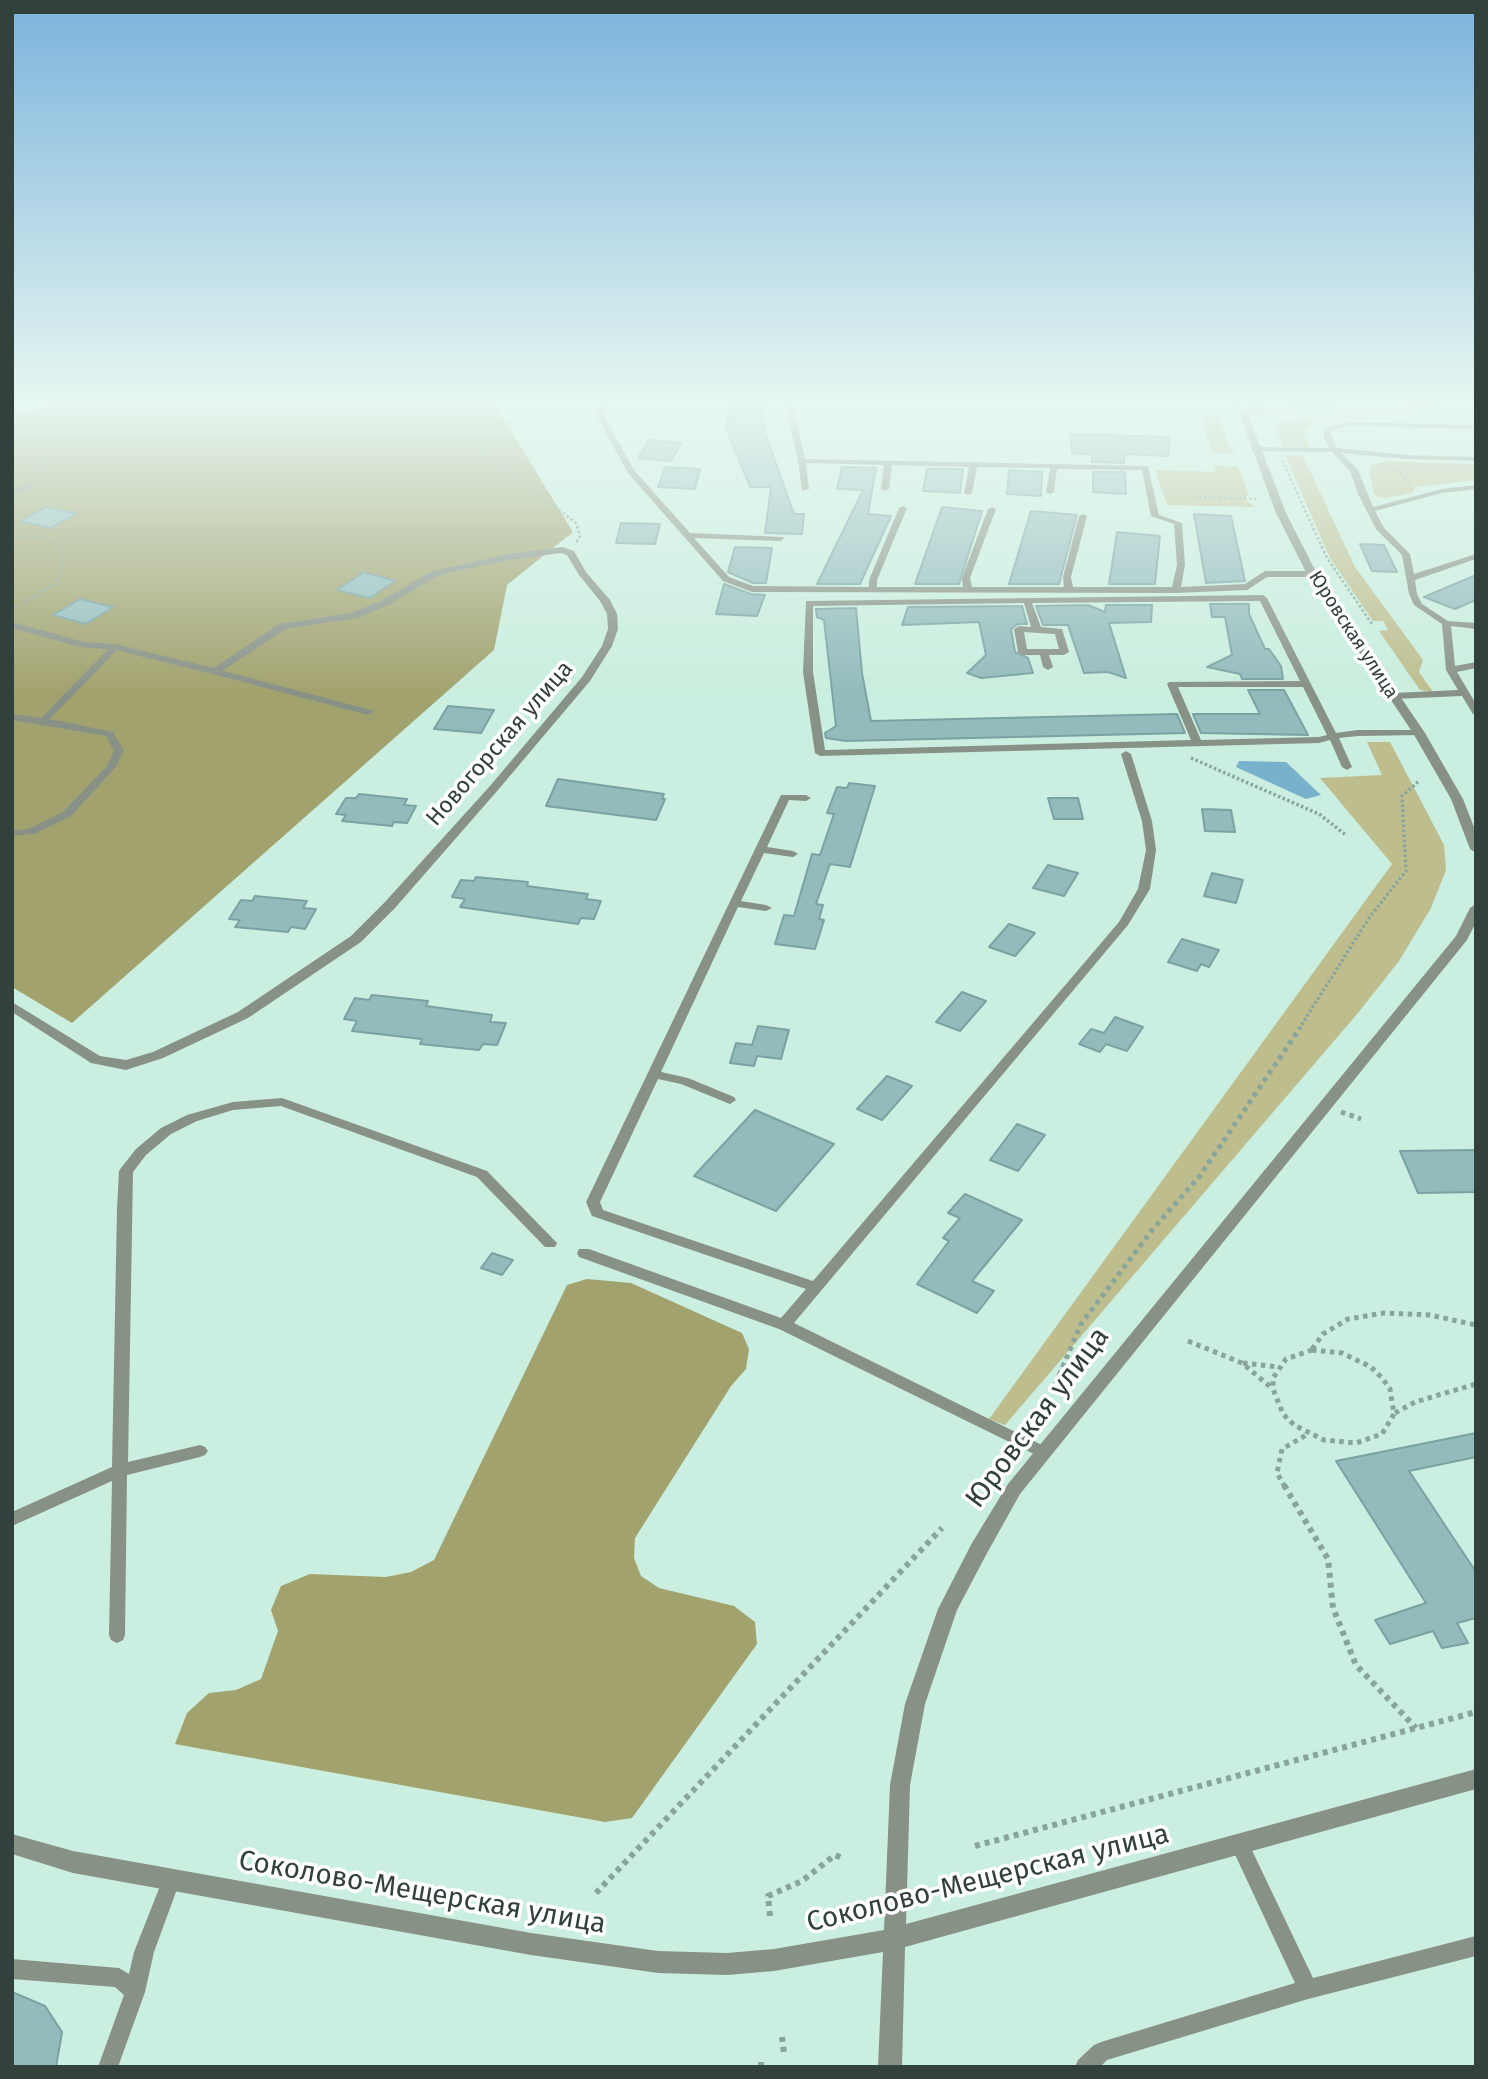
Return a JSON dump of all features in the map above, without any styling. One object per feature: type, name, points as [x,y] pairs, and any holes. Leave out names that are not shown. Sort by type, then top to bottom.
[{"type":"street","name":"Юровская улица","points":[[1276,500],[1312,574],[1419,733],[1458,799],[1476,849]]},
{"type":"street","points":[[12,625],[83,645],[115,648],[216,672],[284,626],[354,616],[385,603],[432,575],[509,556],[562,550],[571,553]]},
{"type":"street","name":"Новогорская улица","points":[[12,1006],[96,1060],[126,1065],[158,1055],[243,1015],[356,939],[390,905],[548,726],[586,679],[607,646],[613,629],[612,614],[571,553]]},
{"type":"street","name":"Юровская улица","points":[[890,2067],[900,1785],[915,1704],[948,1609],[978,1549],[1014,1489],[1043,1452],[1470,934],[1476,908]]},
{"type":"street","name":"Соколово-Мещерская улица","points":[[12,1843],[74,1862],[171,1881],[531,1944],[658,1962],[727,1964],[774,1960],[893,1939],[1240,1846],[1476,1779]]},
{"type":"lane","points":[[656,500],[726,579],[752,589],[1176,590],[1247,587],[1265,574],[1312,574]]},
{"type":"lane","points":[[1151,500],[1155,516],[1178,523],[1181,565],[1176,590]]},
{"type":"lane","points":[[1366,500],[1380,529],[1406,554],[1418,605],[1446,623],[1476,626]]},
{"type":"lane","points":[[1370,510],[1410,500]]},
{"type":"lane","points":[[873,590],[873,580],[903,509]]},
{"type":"lane","points":[[968,590],[966,578],[992,509]]},
{"type":"lane","points":[[1069,590],[1067,577],[1083,516]]},
{"type":"lane","points":[[687,535],[780,539]]},
{"type":"lane","points":[[1411,578],[1476,556]]},
{"type":"lane","points":[[1347,767],[1333,736],[1263,598],[809,603],[808,672],[820,753],[1319,740],[1333,736],[1419,733]]},
{"type":"lane","points":[[1027,600],[1037,630]]},
{"type":"lane","points":[[1446,623],[1451,670],[1462,693],[1476,712]]},
{"type":"lane","points":[[1019,629],[1037,630],[1059,631],[1064,652],[1023,652],[1019,629]]},
{"type":"lane","points":[[43,721],[115,648]]},
{"type":"lane","points":[[1044,652],[1048,667]]},
{"type":"lane","points":[[1451,670],[1476,665]]},
{"type":"lane","points":[[216,672],[368,712]]},
{"type":"lane","points":[[1197,742],[1172,684],[1307,684]]},
{"type":"lane","points":[[1393,696],[1462,693]]},
{"type":"lane","points":[[12,717],[110,734],[119,751],[111,767],[67,814],[30,832],[12,833]]},
{"type":"lane","points":[[784,1325],[1124,923],[1144,889],[1151,850],[1147,821],[1126,754]]},
{"type":"lane","points":[[806,798],[785,797],[593,1202],[597,1213],[816,1287]]},
{"type":"lane","points":[[761,849],[793,854]]},
{"type":"lane","points":[[735,903],[766,908]]},
{"type":"lane","points":[[654,1074],[684,1080],[730,1100]]},
{"type":"lane","points":[[117,1635],[118,1471],[126,1171],[141,1152],[166,1131],[233,1106],[282,1102],[482,1174],[550,1243]]},
{"type":"lane","points":[[584,1253],[784,1325],[1043,1452]]},
{"type":"lane","points":[[12,1519],[118,1471],[200,1451]]},
{"type":"lane","points":[[1240,1846],[1308,1989]]},
{"type":"lane","points":[[108,2067],[135,1992],[144,1952],[171,1881]]},
{"type":"lane","points":[[1086,2067],[1101,2052],[1308,1989],[1476,1946]]},
{"type":"lane","points":[[12,1969],[119,1978],[135,1992]]},
{"type":"path","points":[[546,500],[576,523],[580,536],[571,553]]},
{"type":"path","points":[[1301,500],[1327,558],[1372,624]]},
{"type":"path","points":[[12,537],[55,541],[61,549],[62,559],[61,576],[55,584],[12,609]]},
{"type":"path","points":[[1181,753],[1319,814],[1346,835]]},
{"type":"path","points":[[1052,1392],[1082,1324],[1153,1229],[1206,1168],[1336,975],[1369,918],[1406,871],[1402,796],[1419,781]]},
{"type":"path","points":[[1312,1350],[1323,1334],[1348,1319],[1384,1313],[1430,1315],[1476,1325]]},
{"type":"path","points":[[1188,1341],[1242,1363],[1278,1367]]},
{"type":"path","points":[[1273,1389],[1278,1367],[1286,1359],[1312,1350],[1342,1353],[1371,1367],[1390,1390],[1394,1414]]},
{"type":"path","points":[[1242,1363],[1273,1389],[1283,1414],[1308,1434],[1340,1443],[1363,1442],[1382,1434],[1394,1414],[1425,1398],[1476,1384]]},
{"type":"path","points":[[1308,1434],[1282,1449],[1277,1473],[1328,1559],[1333,1608],[1356,1665],[1416,1728]]},
{"type":"path","points":[[596,1893],[942,1528]]},
{"type":"path","points":[[975,1846],[1476,1712]]},
{"type":"path","points":[[770,1916],[768,1896],[802,1881],[835,1855],[842,1858]]},
{"type":"path","points":[[782,2037],[783,2054]]},
{"type":"shaded area","points":[[1165,500],[1246,500],[1254,507],[1167,505]]},
{"type":"shaded area","points":[[1305,500],[1324,500],[1355,567],[1423,660],[1419,672],[1433,692],[1420,690],[1379,631],[1388,630],[1383,621],[1373,621],[1330,558]]},
{"type":"shaded area","points":[[1367,742],[1390,742],[1444,845],[1446,870],[1431,908],[1399,961],[1358,1013],[1005,1425],[989,1419],[1392,864],[1320,778],[1382,775]]},
{"type":"green space","points":[[12,500],[553,500],[573,532],[507,585],[494,650],[72,1023],[12,987]]},
{"type":"green space","points":[[587,1279],[631,1283],[742,1333],[749,1349],[746,1369],[731,1386],[635,1538],[634,1558],[641,1576],[659,1588],[734,1606],[755,1622],[757,1644],[632,1818],[605,1822],[175,1744],[187,1713],[209,1693],[236,1690],[261,1679],[278,1631],[271,1610],[281,1586],[310,1574],[386,1577],[411,1572],[434,1560],[567,1285]]},
{"type":"water","points":[[1239,761],[1286,762],[1321,795],[1306,799],[1236,767]]},
{"type":"building","points":[[769,500],[789,500],[794,514],[804,514],[802,534],[765,533]]},
{"type":"building","points":[[858,500],[870,500],[868,514],[891,516],[860,584],[817,584]]},
{"type":"building","points":[[46,507],[76,514],[50,528],[21,521]]},
{"type":"building","points":[[942,507],[982,511],[959,584],[915,584]]},
{"type":"building","points":[[1031,511],[1077,515],[1059,584],[1009,584]]},
{"type":"building","points":[[1194,514],[1231,516],[1245,581],[1206,583]]},
{"type":"building","points":[[621,523],[660,524],[655,544],[616,543]]},
{"type":"building","points":[[1117,532],[1160,536],[1155,584],[1109,584]]},
{"type":"building","points":[[1360,544],[1384,545],[1397,572],[1372,571]]},
{"type":"building","points":[[735,547],[772,548],[766,583],[753,583],[728,572]]},
{"type":"building","points":[[364,572],[395,581],[370,598],[337,590]]},
{"type":"building","points":[[1476,575],[1476,600],[1455,609],[1424,597]]},
{"type":"building","points":[[724,584],[751,594],[765,595],[757,616],[716,614]]},
{"type":"building","points":[[80,599],[113,607],[86,624],[53,615]]},
{"type":"building","points":[[1210,604],[1249,604],[1249,614],[1265,649],[1269,649],[1281,666],[1283,679],[1242,679],[1240,674],[1207,667],[1232,655],[1225,617],[1212,617]]},
{"type":"building","points":[[1088,605],[1105,612],[1106,605],[1152,605],[1151,622],[1109,623],[1126,678],[1108,672],[1084,673],[1068,625],[1043,625],[1036,606]]},
{"type":"building","points":[[1022,606],[1027,624],[1018,624],[1011,629],[1015,652],[1028,658],[1033,673],[981,678],[967,673],[986,655],[979,622],[902,625],[908,607]]},
{"type":"building","points":[[856,608],[862,673],[871,721],[1177,714],[1185,733],[846,741],[826,738],[825,733],[836,726],[824,620],[817,617],[816,609]]},
{"type":"building","points":[[1248,690],[1284,690],[1308,735],[1201,733],[1193,714],[1260,714]]},
{"type":"building","points":[[448,706],[494,710],[481,733],[434,729]]},
{"type":"building","points":[[558,779],[664,794],[662,799],[665,799],[656,820],[546,806]]},
{"type":"building","points":[[849,783],[875,786],[850,867],[830,864],[816,904],[823,905],[819,919],[824,920],[815,949],[775,944],[784,915],[794,916],[812,854],[820,855],[834,814],[827,813],[837,787],[847,788]]},
{"type":"building","points":[[359,794],[407,799],[404,805],[416,806],[407,823],[394,822],[392,826],[342,821],[346,815],[336,814],[346,798],[356,798]]},
{"type":"building","points":[[1048,798],[1078,798],[1083,819],[1054,819]]},
{"type":"building","points":[[1202,809],[1231,810],[1235,832],[1205,831]]},
{"type":"building","points":[[1048,865],[1078,873],[1064,896],[1033,888]]},
{"type":"building","points":[[1212,873],[1243,880],[1236,903],[1204,896]]},
{"type":"building","points":[[476,877],[528,882],[527,886],[588,894],[586,899],[601,901],[594,919],[581,918],[578,924],[460,907],[465,899],[452,897],[461,880],[474,881]]},
{"type":"building","points":[[255,896],[307,901],[303,908],[316,909],[305,929],[291,927],[288,932],[235,927],[240,920],[229,919],[241,900],[252,901]]},
{"type":"building","points":[[1009,924],[1035,933],[1015,956],[989,947]]},
{"type":"building","points":[[1182,939],[1219,950],[1209,967],[1201,964],[1197,971],[1168,962]]},
{"type":"building","points":[[962,992],[986,1001],[960,1031],[936,1022]]},
{"type":"building","points":[[372,995],[428,1001],[426,1006],[492,1015],[490,1022],[506,1023],[497,1045],[483,1044],[479,1050],[420,1044],[422,1039],[352,1031],[357,1021],[344,1019],[355,998],[369,1000]]},
{"type":"building","points":[[1115,1017],[1143,1027],[1127,1051],[1106,1044],[1100,1052],[1079,1044],[1091,1029],[1104,1033]]},
{"type":"building","points":[[758,1026],[789,1030],[781,1059],[757,1056],[754,1066],[730,1063],[736,1043],[752,1045]]},
{"type":"building","points":[[887,1076],[912,1086],[882,1120],[857,1109]]},
{"type":"building","points":[[755,1110],[834,1144],[776,1211],[694,1176]]},
{"type":"building","points":[[1017,1124],[1045,1135],[1018,1171],[990,1160]]},
{"type":"building","points":[[1476,1150],[1476,1192],[1418,1193],[1400,1151]]},
{"type":"building","points":[[965,1194],[1022,1220],[972,1281],[994,1291],[977,1313],[917,1284],[949,1241],[943,1238],[960,1218],[948,1213]]},
{"type":"building","points":[[492,1253],[513,1260],[502,1275],[481,1268]]},
{"type":"building","points":[[1476,1433],[1476,1457],[1409,1471],[1476,1572],[1476,1618],[1457,1623],[1468,1643],[1442,1648],[1433,1631],[1390,1644],[1375,1620],[1426,1603],[1336,1461]]},
{"type":"building","points":[[12,1992],[45,2006],[62,2032],[56,2067],[12,2067]]}]
